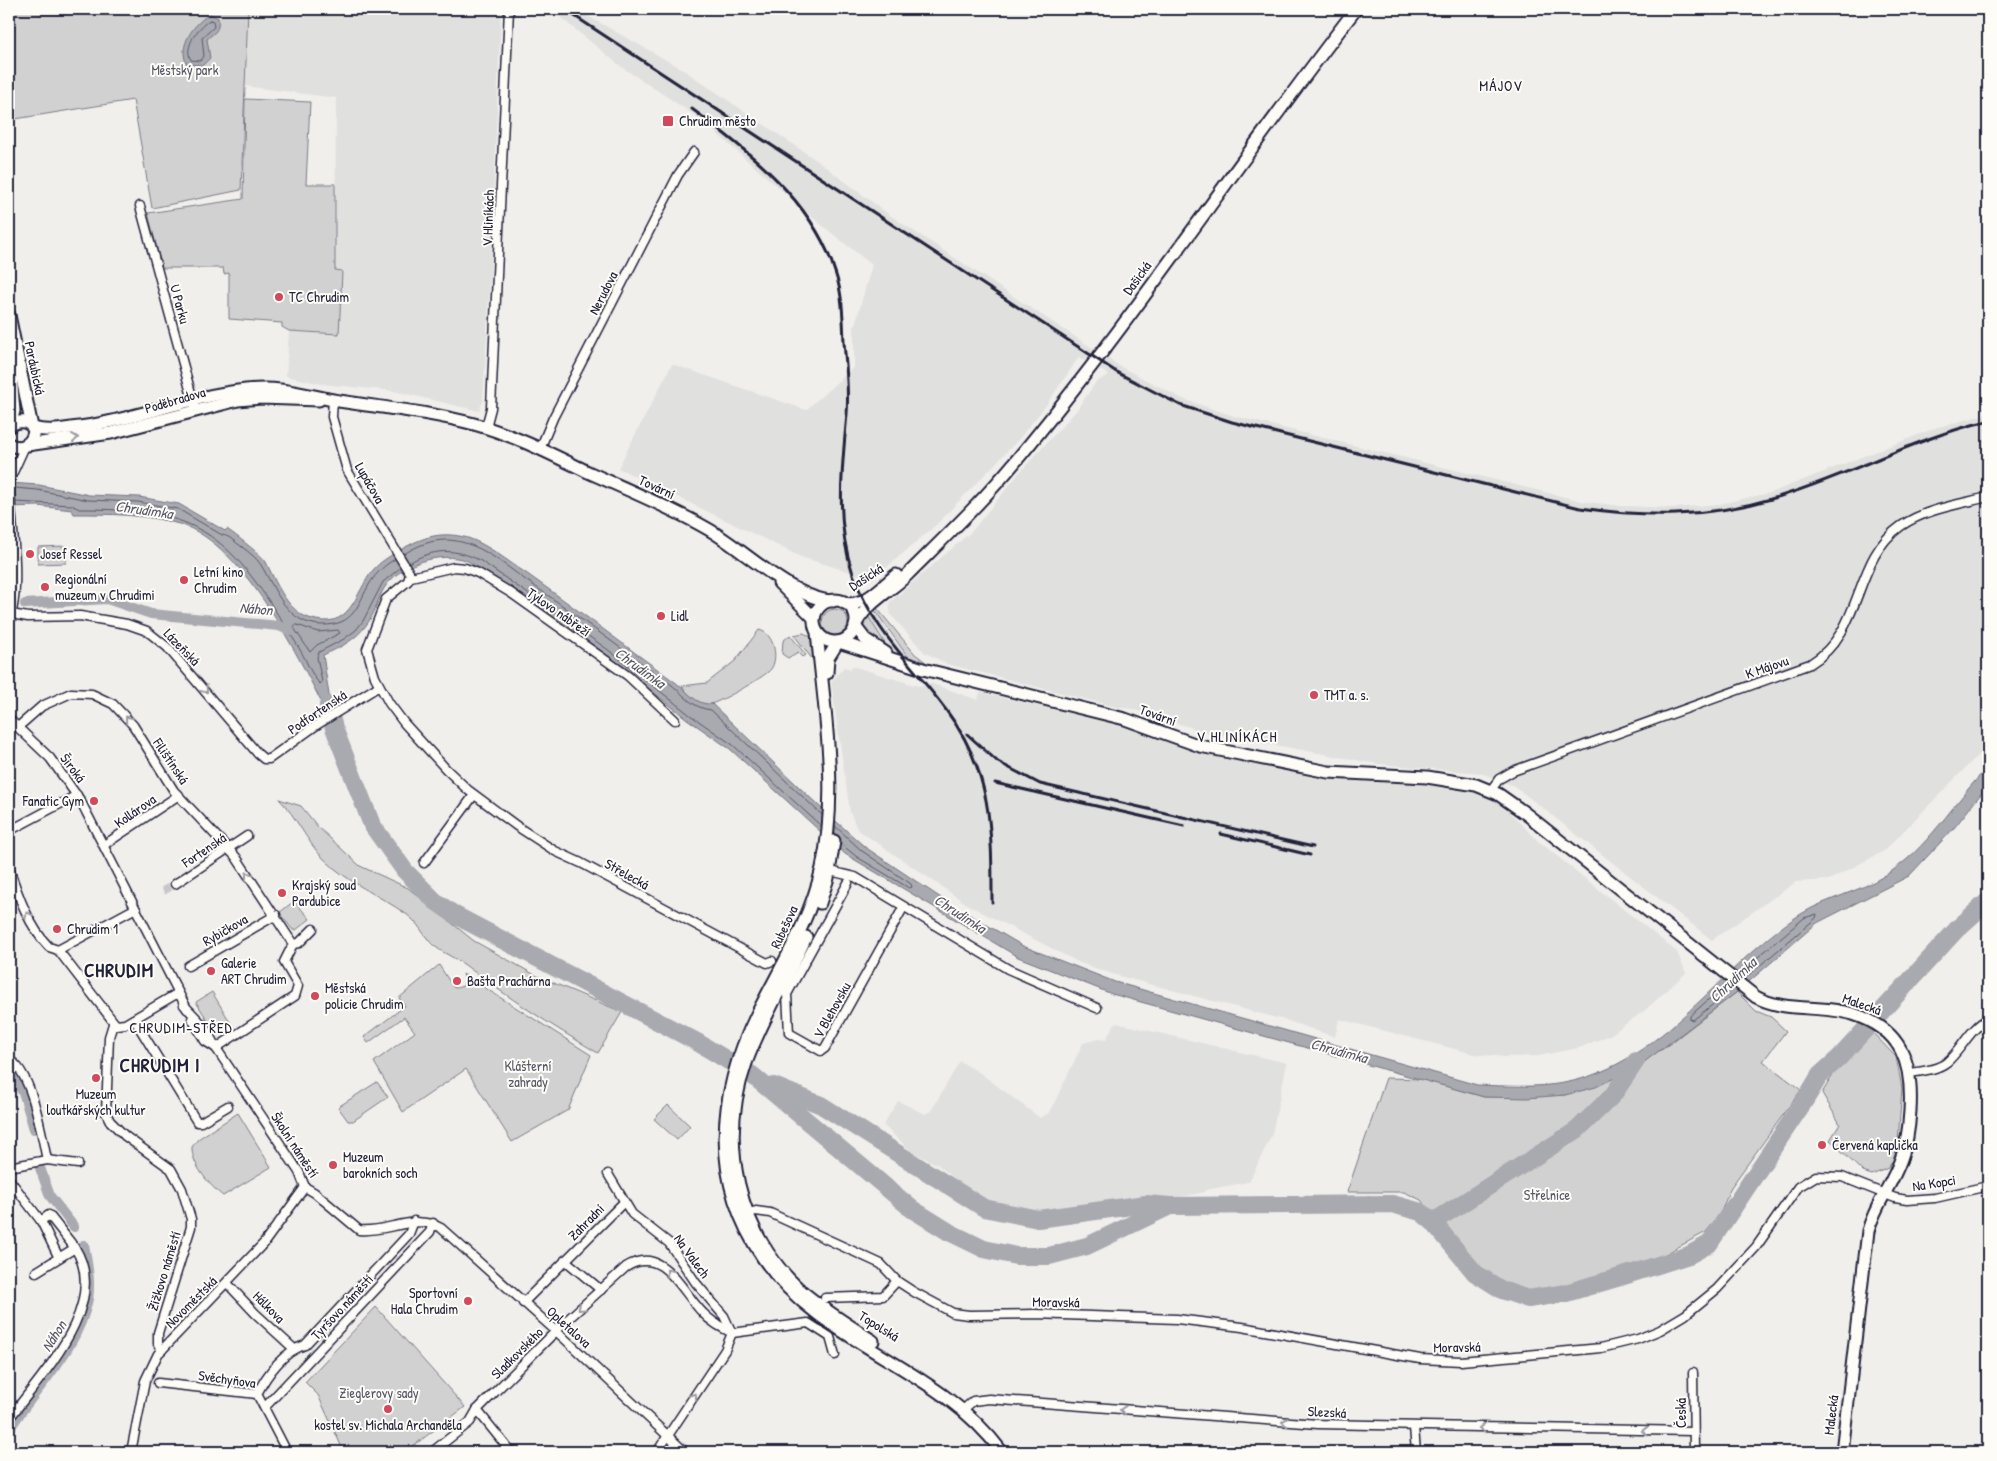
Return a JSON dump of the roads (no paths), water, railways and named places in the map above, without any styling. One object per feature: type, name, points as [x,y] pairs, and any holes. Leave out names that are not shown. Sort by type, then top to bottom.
[{"type":"street","name":"V Hliníkách","points":[[486,427],[491,408],[497,302],[509,9]]},
{"type":"street","name":"Dašická","points":[[856,625],[864,612],[902,580],[964,520],[1036,437],[1356,9]]},
{"type":"street","name":"Nerudova","points":[[540,449],[553,418],[678,175],[694,152]]},
{"type":"street","name":"U Parku","points":[[140,206],[194,406]]},
{"type":"street","name":"Pardubická","points":[[9,315],[33,428]]},
{"type":"street","name":"Pardubická","points":[[9,352],[14,411],[9,426]]},
{"type":"street","name":"Poděbradova","points":[[9,444],[17,447],[111,433],[194,406],[230,392],[264,389],[296,390],[333,400],[435,416],[486,427],[540,449]]},
{"type":"street","name":"Lupáčova","points":[[333,400],[332,412],[345,466],[410,573]]},
{"type":"street","name":"Poděbradova","points":[[9,426],[20,422],[45,431],[99,425],[194,406]]},
{"type":"street","points":[[11,615],[14,598],[11,586],[9,482],[26,445],[32,438],[33,428]]},
{"type":"street","name":"Tovární","points":[[540,449],[693,521],[727,540],[798,589],[821,599],[838,601]]},
{"type":"street","name":"K Májovu","points":[[1491,790],[1499,780],[1512,771],[1810,664],[1830,650],[1842,634],[1873,560],[1893,533],[1916,518],[1988,497]]},
{"type":"street","name":"Dašická","points":[[838,601],[852,604],[862,602],[928,553]]},
{"type":"street","name":"Tovární","points":[[756,561],[814,618]]},
{"type":"street","name":"Tylovo nábřeží","points":[[368,642],[388,597],[410,573],[454,566],[465,568],[478,573],[511,593],[628,676],[675,720]]},
{"type":"street","points":[[838,601],[853,611],[856,625],[850,636],[839,642],[826,640],[817,632],[814,618],[820,607],[838,601]]},
{"type":"street","name":"Lázeňská","points":[[11,615],[28,617],[80,616],[120,622],[147,631],[167,647],[258,754],[264,759],[269,759]]},
{"type":"street","name":"Tovární","points":[[856,625],[865,639],[907,664]]},
{"type":"street","name":"Rubešova","points":[[817,632],[832,805]]},
{"type":"street","name":"Střelecká","points":[[368,642],[366,653],[379,686],[404,723],[446,769],[474,795],[555,851],[766,963],[772,961]]},
{"type":"street","name":"Tovární","points":[[839,642],[907,664],[1125,719],[1200,746],[1321,770],[1443,779],[1491,790]]},
{"type":"street","name":"Rubešova","points":[[745,1214],[732,1139],[734,1088],[749,1044],[776,987],[817,911],[830,844],[832,805],[834,748],[826,667],[829,655],[839,642]]},
{"type":"street","name":"Podfortenská","points":[[269,759],[318,724],[379,686]]},
{"type":"street","name":"Filištínská","points":[[18,727],[35,711],[55,698],[79,692],[100,696],[113,704],[124,715],[170,785],[229,848],[276,915],[293,944]]},
{"type":"street","name":"Široká","points":[[9,719],[50,758],[77,795],[104,844],[134,909]]},
{"type":"street","name":"Malecká","points":[[1491,790],[1525,813],[1750,993],[1772,1004],[1842,1011],[1862,1017],[1877,1023],[1899,1046],[1910,1073],[1911,1093],[1905,1149],[1872,1218],[1866,1238],[1842,1452]]},
{"type":"street","points":[[9,831],[77,795]]},
{"type":"street","name":"Kollárova","points":[[104,844],[179,795]]},
{"type":"street","points":[[424,863],[474,795]]},
{"type":"street","name":"Fortenská","points":[[175,884],[247,836]]},
{"type":"street","points":[[9,868],[19,895],[48,948],[58,950],[134,909]]},
{"type":"street","points":[[826,870],[855,877],[903,908],[1015,973],[1097,1008]]},
{"type":"street","name":"V Blehovsku","points":[[848,883],[786,997],[789,1033],[821,1051],[826,1048],[903,908]]},
{"type":"street","name":"Školní náměstí","points":[[134,909],[184,1005],[204,1027],[299,1172],[305,1187],[315,1193],[358,1230],[374,1230],[414,1221],[433,1224]]},
{"type":"street","name":"Rybičkova","points":[[188,966],[276,915]]},
{"type":"street","points":[[216,1048],[295,996],[298,986],[284,962],[293,944],[299,943],[314,929]]},
{"type":"street","points":[[58,950],[113,1024],[121,1025],[134,1019],[178,993]]},
{"type":"street","points":[[134,1019],[197,1122],[201,1122],[228,1106]]},
{"type":"street","points":[[1910,1073],[1933,1069],[1947,1062],[1980,1024],[1988,1019]]},
{"type":"street","name":"Žižkovo náměstí","points":[[113,1024],[108,1042],[106,1112],[116,1128],[149,1155],[167,1164],[181,1185],[191,1219],[188,1236],[160,1326],[157,1340],[162,1350]]},
{"type":"street","points":[[9,1060],[17,1066],[35,1108],[41,1160]]},
{"type":"street","points":[[9,1168],[41,1160],[78,1164]]},
{"type":"street","name":"Na Valech","points":[[608,1174],[624,1202],[637,1219],[662,1236],[668,1243],[696,1283],[724,1316],[732,1333]]},
{"type":"street","name":"Moravská","points":[[897,1280],[936,1306],[962,1315],[1177,1319],[1221,1324],[1412,1358],[1444,1361],[1579,1351],[1621,1344],[1649,1335],[1695,1307],[1717,1289],[1746,1258],[1792,1194],[1809,1179],[1824,1175],[1842,1177],[1884,1194]]},
{"type":"street","points":[[9,1179],[40,1221],[59,1258]]},
{"type":"street","name":"Na Kopci","points":[[1884,1194],[1901,1199],[1930,1199],[1988,1186]]},
{"type":"street","name":"Novoměstská","points":[[131,1452],[145,1381],[154,1361],[162,1350],[272,1233],[305,1187]]},
{"type":"street","name":"Zahradní","points":[[523,1303],[624,1202]]},
{"type":"street","points":[[745,1214],[764,1211],[806,1228],[881,1264],[897,1280],[883,1296],[825,1298]]},
{"type":"street","name":"Topolská","points":[[745,1214],[770,1255],[799,1288],[830,1312],[936,1380],[991,1429],[1009,1452]]},
{"type":"street","points":[[9,1419],[62,1346],[77,1319],[85,1287],[77,1251],[49,1215],[40,1221]]},
{"type":"street","name":"Tyršovo náměstí","points":[[257,1394],[264,1379],[294,1348],[305,1345],[409,1234],[414,1221]]},
{"type":"street","name":"Tyršovo náměstí","points":[[266,1406],[430,1232],[433,1224]]},
{"type":"street","name":"Opletalova","points":[[433,1224],[450,1234],[685,1452]]},
{"type":"street","points":[[36,1272],[59,1258],[77,1251]]},
{"type":"street","name":"Zahradní","points":[[565,1260],[601,1290]]},
{"type":"street","name":"Na Valech","points":[[647,1260],[663,1266],[713,1323],[732,1333]]},
{"type":"street","name":"Sladkovského","points":[[432,1452],[470,1422],[477,1410],[523,1364],[626,1267],[636,1261],[647,1260]]},
{"type":"street","name":"Hálkova","points":[[227,1283],[255,1313],[294,1348]]},
{"type":"street","points":[[658,1452],[725,1350],[732,1333],[808,1323],[830,1337],[835,1356]]},
{"type":"street","name":"Česká","points":[[1693,1373],[1694,1452]]},
{"type":"street","name":"Svěchyňova","points":[[158,1383],[257,1394],[266,1406],[287,1452]]},
{"type":"street","name":"Slezská","points":[[965,1407],[976,1400],[989,1399],[1318,1424],[1693,1431]]},
{"type":"street","name":"Topolská","points":[[965,1407],[1002,1452]]},
{"type":"street","points":[[477,1410],[511,1452]]},
{"type":"street","points":[[1414,1427],[1416,1452]]},
{"type":"water","points":[[210,14],[218,18],[218,26],[216,31],[207,39],[210,58],[203,65],[187,64],[184,50],[189,36],[198,23]]},
{"type":"water","name":"Chrudimka","points":[[9,483],[39,485],[89,495],[139,497],[179,504],[225,531],[227,529],[248,545],[266,562],[278,586],[294,609],[309,618],[323,621],[334,620],[343,615],[350,608],[373,570],[384,560],[405,547],[422,539],[439,535],[458,536],[476,541],[545,586],[675,682],[696,700],[712,704],[865,847],[944,900],[1023,946],[1115,982],[1477,1085],[1531,1086],[1564,1083],[1600,1072],[1632,1056],[1662,1035],[1744,959],[1801,914],[1874,882],[1900,865],[1927,839],[1988,767],[1988,785],[1954,828],[1909,876],[1817,923],[1737,992],[1639,1066],[1596,1087],[1565,1095],[1527,1098],[1484,1097],[1112,994],[1018,957],[845,854],[730,749],[687,719],[604,653],[468,561],[444,557],[432,559],[419,562],[397,574],[382,592],[374,613],[363,629],[353,639],[323,655],[334,728],[307,674],[271,611],[250,581],[227,556],[204,536],[179,524],[140,516],[74,514],[72,510],[38,506],[9,507]]},
{"type":"waterway","name":"Náhon","points":[[25,604],[107,599],[151,614],[279,626],[290,631]]},
{"type":"waterway","points":[[328,705],[334,728],[372,825],[405,871],[435,901],[455,915],[697,1042],[752,1075],[912,1209],[949,1232],[984,1249],[1016,1256],[1049,1256],[1087,1246],[1170,1206],[1392,1204],[1421,1212],[1433,1222],[1475,1273],[1502,1290],[1528,1299],[1566,1293],[1689,1255],[1709,1244],[1820,1075],[1839,1058],[1957,929],[1988,901]]},
{"type":"waterway","points":[[1433,1222],[1577,1130],[1613,1095],[1636,1061]]},
{"type":"waterway","name":"Náhon","points":[[9,1067],[24,1095],[34,1129]]},
{"type":"waterway","points":[[774,1086],[821,1105],[984,1208],[1038,1219],[1146,1204],[1170,1206]]},
{"type":"waterway","name":"Náhon","points":[[39,1165],[50,1196],[74,1227]]},
{"type":"waterway","name":"Náhon","points":[[9,1430],[65,1352],[83,1318],[88,1299],[89,1285],[84,1245]]},
{"type":"tunnel","points":[[163,891],[175,884]]},
{"type":"railway","points":[[564,9],[1118,373],[1180,405],[1232,422],[1580,508],[1628,513],[1676,514],[1724,510],[1771,499],[1826,480],[1933,437],[1988,421]]},
{"type":"railway","points":[[692,109],[758,161],[797,202],[813,225],[826,249],[836,275],[843,317],[848,396],[841,495],[847,554],[853,574],[871,613],[894,646],[946,710],[973,755],[981,778],[990,825],[992,902]]},
{"type":"railway","points":[[967,734],[998,762],[1040,784],[1313,847]]},
{"type":"railway","points":[[995,783],[1184,826]]},
{"type":"railway","points":[[1221,834],[1310,855]]},
{"type":"place","name":"Chrudim město","points":[[668,121]]},
{"type":"place","name":"TC Chrudim","points":[[279,297]]},
{"type":"place","name":"Josef Ressel","points":[[30,554]]},
{"type":"place","name":"Letní kino Chrudim","points":[[184,580]]},
{"type":"place","name":"Regionální muzeum v Chrudimi","points":[[45,587]]},
{"type":"place","name":"Lidl","points":[[661,616]]},
{"type":"place","name":"TMT a. s.","points":[[1314,695]]},
{"type":"place","name":"Fanatic Gym","points":[[94,801]]},
{"type":"place","name":"Krajský soud Pardubice","points":[[282,893]]},
{"type":"place","name":"Chrudim 1","points":[[57,929]]},
{"type":"place","name":"Galerie ART Chrudim","points":[[211,971]]},
{"type":"place","name":"Bašta Prachárna","points":[[457,981]]},
{"type":"place","name":"Městská policie Chrudim","points":[[315,996]]},
{"type":"place","name":"Muzeum loutkářských kultur","points":[[96,1078]]},
{"type":"place","name":"Červená kaplička","points":[[1822,1145]]},
{"type":"place","name":"Muzeum barokních soch","points":[[333,1165]]},
{"type":"place","name":"Sportovní Hala Chrudim","points":[[468,1301]]},
{"type":"place","name":"kostel sv. Michala Archanděla","points":[[388,1409]]},
{"type":"district","name":"MÁJOV","points":[[1501,86]]},
{"type":"district","name":"V HLINÍKÁCH","points":[[1237,737]]},
{"type":"district","name":"CHRUDIM","points":[[119,970]]},
{"type":"district","name":"CHRUDIM-STŘED","points":[[181,1028]]},
{"type":"district","name":"CHRUDIM I","points":[[160,1065]]},
{"type":"park label","name":"Městský park","points":[[185,70]]},
{"type":"park label","name":"Klášterní zahrady","points":[[528,1074]]},
{"type":"park label","name":"Střelnice","points":[[1547,1195]]},
{"type":"park label","name":"Zieglerovy sady","points":[[379,1393]]}]
